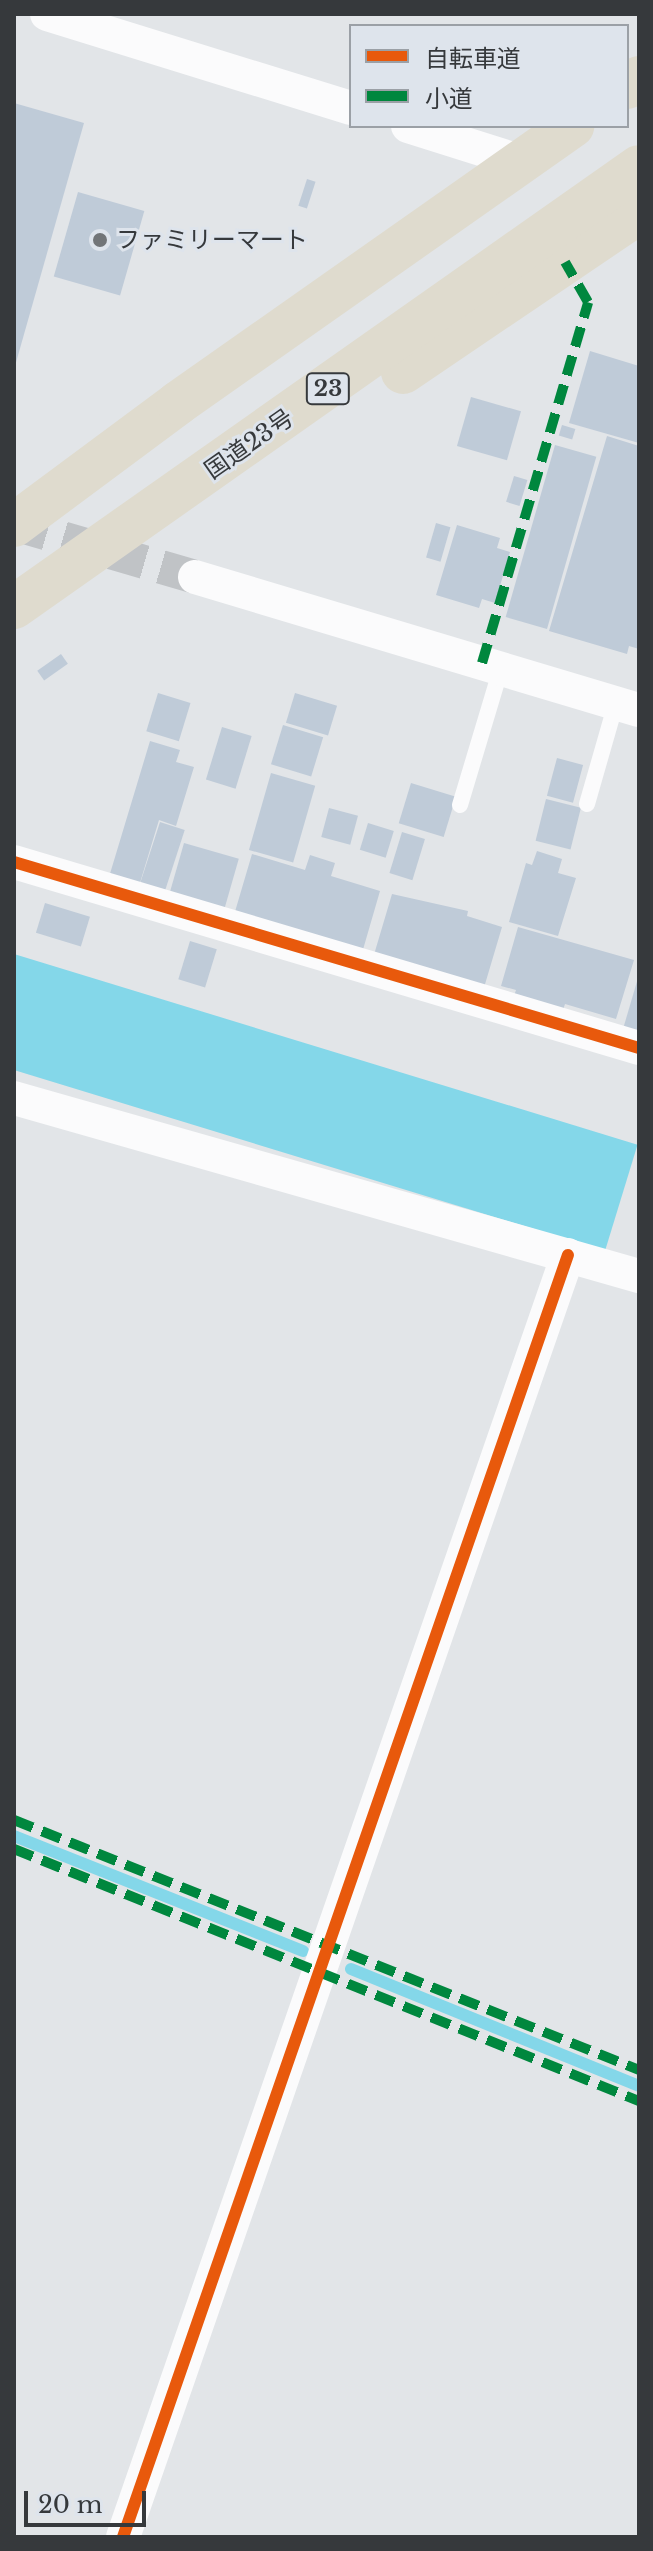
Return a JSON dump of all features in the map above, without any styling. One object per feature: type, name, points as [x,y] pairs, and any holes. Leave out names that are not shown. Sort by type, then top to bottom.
[{"type":"highway","points":[[14,525],[178,403],[569,128]]},
{"type":"highway","name":"国道23号","points":[[14,607],[639,167]]},
{"type":"highway","points":[[14,639],[639,212]]},
{"type":"street","points":[[47,14],[349,107]]},
{"type":"street","points":[[414,128],[522,162]]},
{"type":"street","points":[[195,577],[628,706]]},
{"type":"street","points":[[14,862],[639,1048]]},
{"type":"street","points":[[14,1098],[639,1276]]},
{"type":"street","points":[[123,2537],[568,1255]]},
{"type":"lane","points":[[460,805],[501,668]]},
{"type":"lane","points":[[587,804],[628,706]]},
{"type":"water","points":[[14,954],[638,1145],[605,1251],[14,1070]]},
{"type":"building","points":[[14,103],[84,123],[15,366],[14,366]]},
{"type":"building","points":[[307,179],[316,182],[307,208],[298,206]]},
{"type":"building","points":[[78,192],[144,211],[120,296],[54,277]]},
{"type":"building","points":[[590,351],[639,366],[639,443],[569,423]]},
{"type":"building","points":[[471,397],[521,411],[507,460],[457,446]]},
{"type":"building","points":[[562,425],[575,429],[572,440],[559,436]]},
{"type":"building","points":[[607,436],[639,446],[639,649],[629,646],[627,654],[549,631]]},
{"type":"building","points":[[555,445],[596,457],[547,629],[506,617]]},
{"type":"building","points":[[514,476],[527,480],[519,506],[506,502]]},
{"type":"building","points":[[436,523],[450,527],[440,562],[426,558]]},
{"type":"building","points":[[457,525],[500,538],[497,548],[510,552],[495,603],[482,599],[479,608],[436,595]]},
{"type":"building","points":[[61,654],[68,664],[44,680],[37,671]]},
{"type":"building","points":[[158,693],[191,703],[179,741],[146,731]]},
{"type":"building","points":[[295,693],[337,706],[328,736],[286,723]]},
{"type":"building","points":[[283,725],[323,737],[311,776],[271,764]]},
{"type":"building","points":[[222,727],[252,736],[236,789],[206,780]]},
{"type":"building","points":[[150,741],[180,750],[176,762],[194,767],[176,826],[159,820],[139,886],[109,877]]},
{"type":"building","points":[[557,758],[583,765],[573,803],[547,796]]},
{"type":"building","points":[[271,773],[315,786],[293,863],[249,850]]},
{"type":"building","points":[[411,783],[456,797],[444,837],[399,823]]},
{"type":"building","points":[[546,799],[581,808],[571,849],[536,841]]},
{"type":"building","points":[[329,808],[358,816],[350,845],[321,837]]},
{"type":"building","points":[[160,822],[185,830],[164,895],[139,887]]},
{"type":"building","points":[[368,823],[394,831],[386,858],[360,850]]},
{"type":"building","points":[[402,832],[425,839],[412,880],[389,873]]},
{"type":"building","points":[[184,843],[239,859],[225,908],[170,892]]},
{"type":"building","points":[[537,851],[562,859],[558,873],[576,878],[558,936],[509,922],[526,863],[532,865]]},
{"type":"building","points":[[252,854],[305,870],[310,855],[335,863],[331,876],[380,891],[362,953],[234,915]]},
{"type":"building","points":[[392,894],[468,911],[467,916],[502,927],[483,991],[373,958]]},
{"type":"building","points":[[45,903],[90,917],[81,946],[36,933]]},
{"type":"building","points":[[518,927],[634,960],[616,1019],[565,1004],[561,1016],[512,1002],[516,990],[501,986]]},
{"type":"building","points":[[190,941],[217,949],[205,987],[178,979]]},
{"type":"building","points":[[639,978],[639,1033],[623,1029]]},
{"type":"waterway","points":[[14,1836],[303,1951]]},
{"type":"waterway","points":[[351,1969],[639,2086]]},
{"type":"tunnel","points":[[14,524],[195,577]]},
{"type":"marked path","points":[[482,663],[588,302],[565,262]]},
{"type":"marked path","points":[[14,1820],[639,2070]]},
{"type":"marked path","points":[[14,1849],[639,2101]]},
{"type":"cycle path","points":[[14,862],[639,1048]]},
{"type":"cycle path","points":[[123,2537],[568,1255]]},
{"type":"place","name":"ファミリーマート","points":[[100,240]]}]
